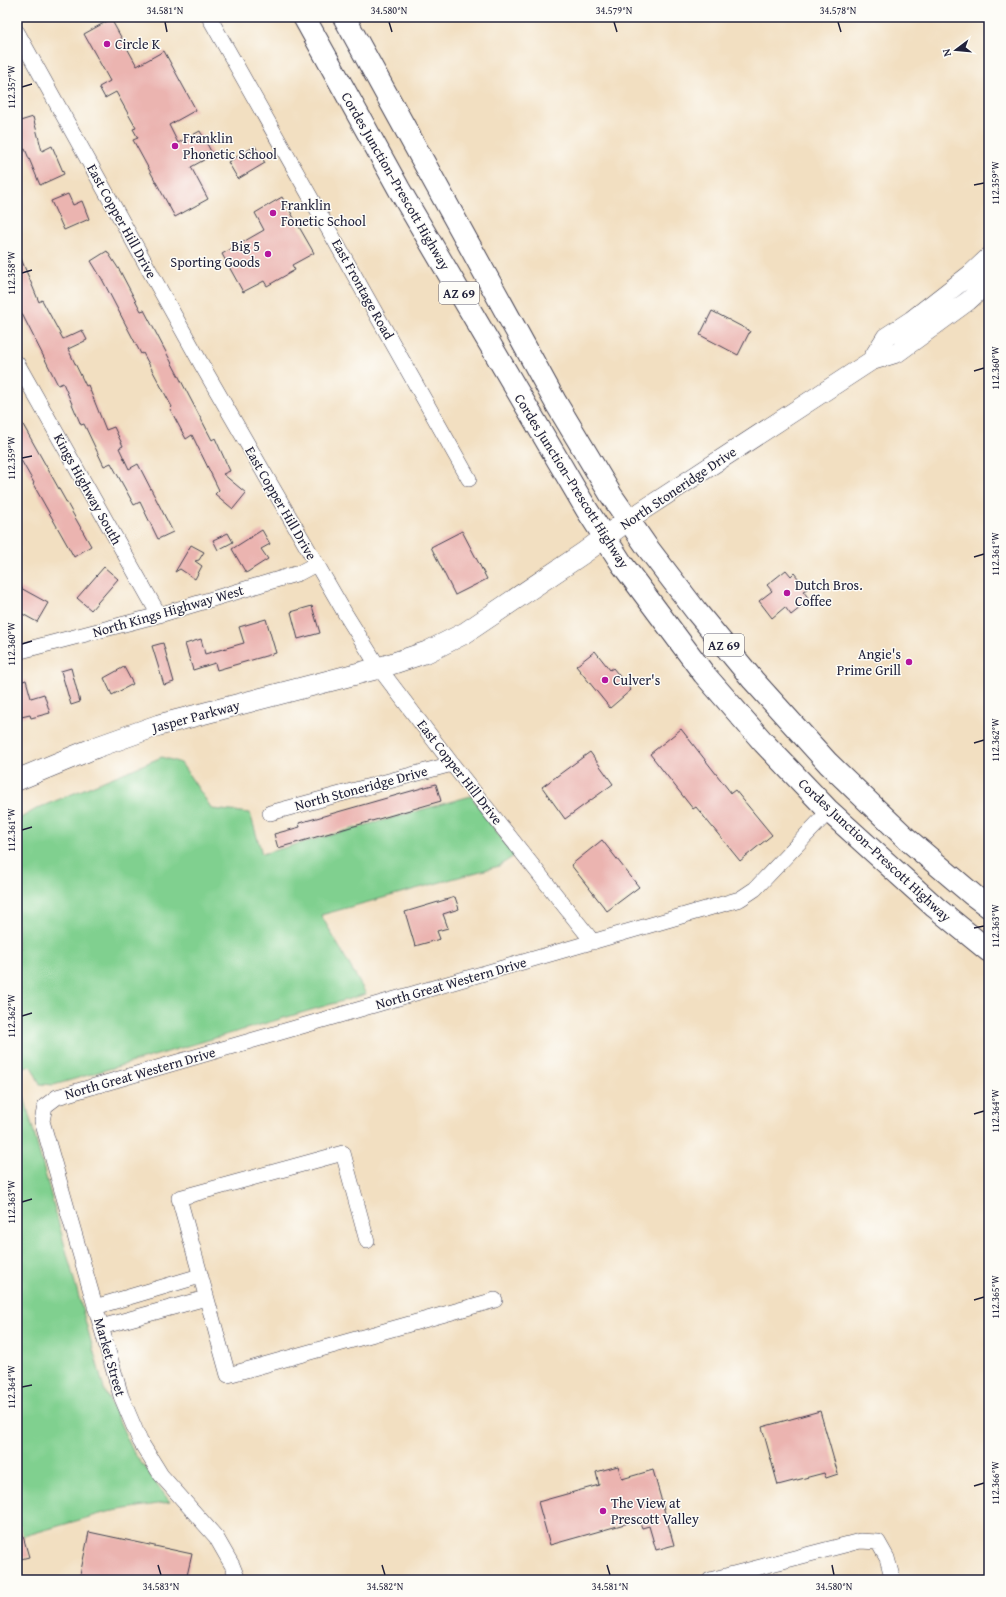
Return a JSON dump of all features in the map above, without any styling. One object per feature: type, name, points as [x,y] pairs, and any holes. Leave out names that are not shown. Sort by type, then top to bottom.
[{"type":"main road","name":"Cordes Junction–Prescott Highway","points":[[304,17],[399,189],[587,510],[622,564],[704,674],[764,743],[829,811],[935,907],[989,951]]},
{"type":"main road","name":"Cordes Junction–Prescott Highway","points":[[344,17],[556,403],[611,495],[628,520],[696,611],[748,674],[828,763],[907,839],[973,896],[989,907]]},
{"type":"main road","name":"North Stoneridge Drive","points":[[379,668],[427,652],[465,633],[628,520]]},
{"type":"main road","name":"Jasper Parkway","points":[[17,780],[98,747],[159,725],[379,668]]},
{"type":"street","name":"East Frontage Road","points":[[209,17],[469,479]]},
{"type":"street","name":"East Copper Hill Drive","points":[[17,32],[196,354],[316,564],[379,668],[452,764],[593,942]]},
{"type":"street","name":"North Stoneridge Drive","points":[[871,361],[886,337],[912,320],[971,274],[989,257]]},
{"type":"street","name":"North Stoneridge Drive","points":[[628,520],[871,361],[897,353],[968,301],[989,282]]},
{"type":"street","name":"Kings Highway South","points":[[17,363],[159,615]]},
{"type":"street","name":"North Kings Highway West","points":[[17,652],[159,615],[299,573],[316,564]]},
{"type":"street","name":"North Stoneridge Drive","points":[[270,813],[452,764]]},
{"type":"street","name":"North Great Western Drive","points":[[45,1106],[57,1097],[740,899],[765,879],[829,811]]},
{"type":"street","name":"Market Street","points":[[45,1106],[42,1121],[121,1396],[140,1441],[160,1475],[216,1537],[232,1565],[238,1580]]},
{"type":"street","points":[[367,1241],[343,1153],[179,1198],[228,1375],[495,1300]]},
{"type":"street","points":[[95,1307],[200,1276]]},
{"type":"street","points":[[101,1327],[206,1298]]},
{"type":"street","points":[[710,1580],[860,1541],[878,1542],[887,1558],[893,1580]]},
{"type":"green space","points":[[162,757],[181,763],[212,809],[250,813],[262,854],[471,796],[514,856],[499,866],[321,915],[366,994],[54,1085],[40,1084],[31,1066],[17,1070],[17,820],[38,808]]},
{"type":"green space","points":[[17,1071],[104,1389],[134,1453],[170,1502],[107,1512],[17,1538]]},
{"type":"building","name":"Franklin Phonetic School","points":[[111,19],[137,66],[164,51],[196,110],[169,125],[178,143],[200,131],[213,155],[191,167],[208,199],[175,217],[133,140],[138,138],[133,129],[136,128],[116,92],[105,98],[99,87],[110,81],[84,34]]},
{"type":"building","points":[[33,117],[42,151],[52,146],[64,174],[40,185],[25,149],[17,152],[17,122]]},
{"type":"building","points":[[255,146],[265,163],[238,179],[228,162]]},
{"type":"building","points":[[68,194],[73,205],[82,201],[89,219],[64,230],[51,201]]},
{"type":"building","name":"Big 5 Sporting Goods","points":[[282,197],[314,253],[292,265],[295,270],[267,286],[264,281],[243,292],[222,254],[264,230],[255,213]]},
{"type":"building","points":[[17,249],[39,302],[42,300],[63,339],[82,330],[87,340],[68,349],[86,386],[88,385],[106,430],[114,427],[123,446],[119,448],[129,469],[138,464],[173,532],[158,539],[140,502],[134,505],[111,463],[104,466],[84,424],[81,425],[63,383],[58,385],[17,304]]},
{"type":"building","points":[[107,251],[120,271],[141,311],[144,310],[212,440],[215,438],[230,471],[223,474],[246,493],[233,509],[215,494],[219,490],[192,435],[186,439],[170,409],[172,407],[143,353],[141,354],[91,261]]},
{"type":"building","points":[[712,311],[750,331],[738,355],[700,335]]},
{"type":"building","points":[[17,414],[91,546],[74,557],[17,453]]},
{"type":"building","points":[[262,530],[270,544],[261,549],[268,559],[246,573],[232,549]]},
{"type":"building","points":[[462,531],[487,579],[455,595],[431,547]]},
{"type":"building","points":[[228,533],[233,542],[218,550],[213,540]]},
{"type":"building","points":[[191,545],[204,552],[199,560],[195,561],[202,566],[195,579],[180,569],[175,572]]},
{"type":"building","points":[[104,567],[118,579],[91,610],[77,598]]},
{"type":"building","name":"Dutch Bros. Coffee","points":[[786,570],[791,576],[794,573],[807,589],[803,591],[810,600],[791,615],[785,607],[772,618],[759,601],[772,591],[767,585]]},
{"type":"building","points":[[17,586],[48,603],[37,622],[17,611]]},
{"type":"building","points":[[312,606],[320,633],[298,639],[291,612]]},
{"type":"building","points":[[266,619],[276,653],[217,670],[215,663],[193,670],[185,644],[201,639],[205,654],[244,643],[239,627]]},
{"type":"building","points":[[163,643],[174,682],[164,685],[152,646]]},
{"type":"building","name":"Culver's","points":[[595,651],[610,670],[613,668],[631,690],[610,708],[576,666]]},
{"type":"building","points":[[124,667],[133,684],[112,695],[104,678]]},
{"type":"building","points":[[71,668],[80,702],[71,705],[61,671]]},
{"type":"building","points":[[26,680],[31,698],[44,694],[50,713],[31,718],[30,715],[17,718],[17,683]]},
{"type":"building","points":[[681,729],[731,793],[735,790],[772,835],[740,861],[696,807],[693,809],[650,754]]},
{"type":"building","points":[[590,752],[613,784],[565,819],[542,787]]},
{"type":"building","points":[[436,784],[441,801],[278,848],[274,834],[300,827],[299,823]]},
{"type":"building","points":[[602,840],[639,887],[607,911],[571,865]]},
{"type":"building","points":[[455,897],[459,909],[443,914],[448,928],[437,931],[440,939],[415,946],[405,912]]},
{"type":"building","points":[[820,1411],[838,1474],[826,1478],[824,1473],[778,1485],[762,1427]]},
{"type":"building","name":"The View at Prescott Valley","points":[[618,1466],[622,1479],[653,1470],[674,1545],[656,1550],[649,1526],[642,1528],[639,1520],[550,1545],[538,1502],[599,1485],[596,1472]]},
{"type":"building","points":[[17,1526],[20,1526],[29,1557],[17,1560]]},
{"type":"building","points":[[89,1532],[192,1554],[186,1580],[101,1580],[80,1575]]},
{"type":"place","name":"Circle K","points":[[107,44]]},
{"type":"place","name":"Franklin Phonetic School","points":[[175,146]]},
{"type":"place","name":"Franklin Fonetic School","points":[[273,213]]},
{"type":"place","name":"Big 5 Sporting Goods","points":[[268,254]]},
{"type":"place","name":"Dutch Bros. Coffee","points":[[787,593]]},
{"type":"place","name":"Angie's Prime Grill","points":[[909,662]]},
{"type":"place","name":"Culver's","points":[[605,680]]},
{"type":"place","name":"The View at Prescott Valley","points":[[603,1511]]}]
